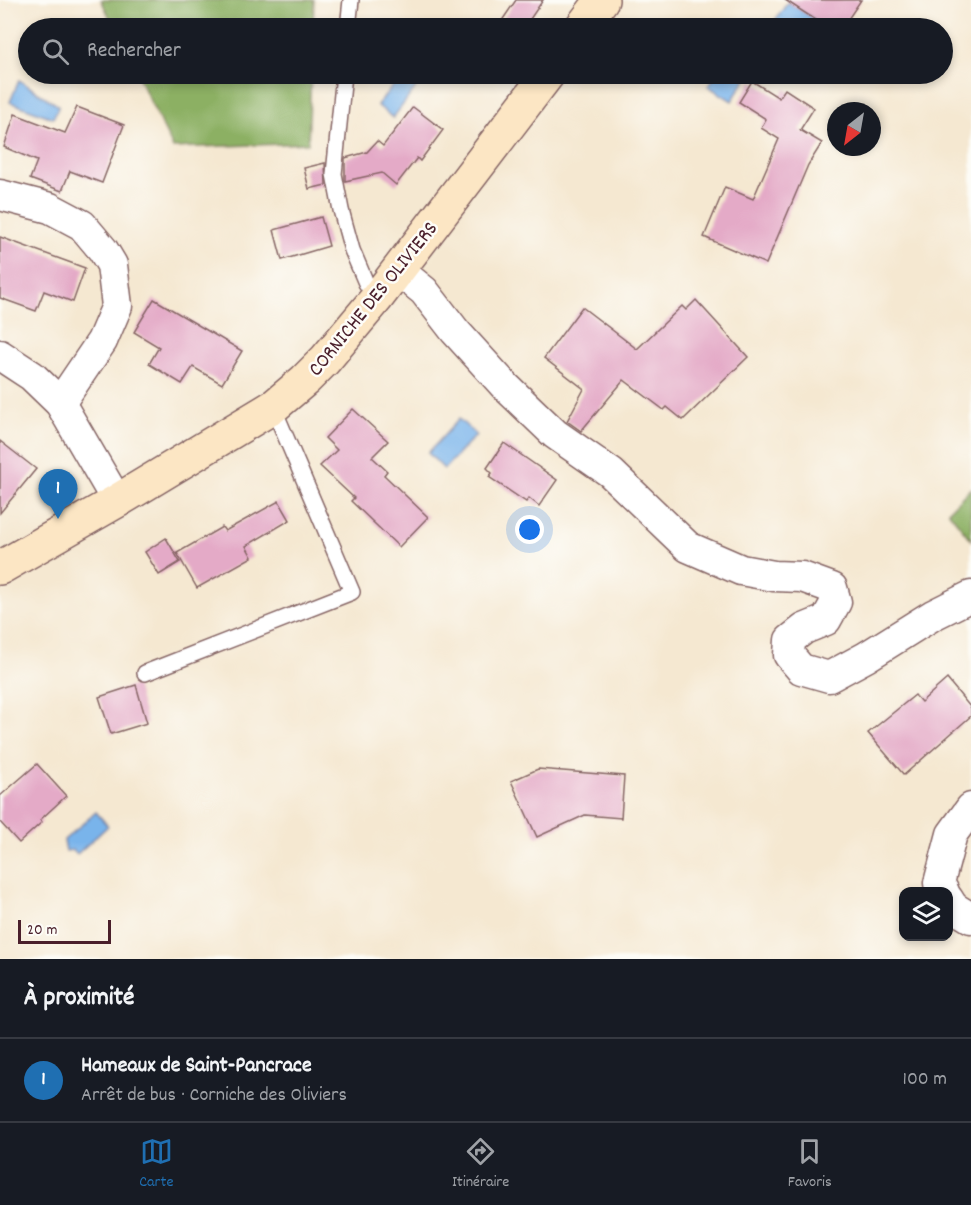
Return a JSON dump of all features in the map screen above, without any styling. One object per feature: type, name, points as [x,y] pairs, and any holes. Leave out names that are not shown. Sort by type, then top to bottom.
[{"type":"street","points":[[588,18],[602,0]]},
{"type":"street","name":"CORNICHE DES OLIVIERS","points":[[0,568],[273,407],[305,380],[325,360],[376,299],[540,84]]},
{"type":"street","points":[[0,195],[50,208],[82,225],[112,265],[117,306],[102,341],[60,403]]},
{"type":"street","points":[[398,270],[424,291],[504,385],[555,434],[611,473],[688,547],[741,570],[774,576],[802,577],[832,588],[836,602],[826,620],[804,629],[790,640],[789,654],[801,669],[829,677],[933,615],[971,596]]},
{"type":"street","points":[[0,355],[32,376],[60,403],[117,501]]},
{"type":"street","points":[[942,887],[939,883],[952,834],[971,808]]},
{"type":"street","points":[[953,907],[971,918]]},
{"type":"lane","points":[[349,18],[351,0]]},
{"type":"lane","points":[[343,84],[334,174],[352,250],[366,283],[376,299]]},
{"type":"lane","points":[[145,673],[352,592],[273,407]]},
{"type":"green space","points":[[101,0],[314,0],[313,18],[110,18]]},
{"type":"green space","points":[[142,84],[311,84],[308,143],[173,148]]},
{"type":"green space","points":[[971,488],[971,540],[948,511]]},
{"type":"water","points":[[788,2],[813,18],[777,18]]},
{"type":"water","points":[[18,82],[25,84],[59,106],[53,118],[10,102]]},
{"type":"water","points":[[395,84],[418,84],[393,118],[377,105]]},
{"type":"water","points":[[710,84],[743,84],[732,101],[708,86]]},
{"type":"water","points":[[459,419],[476,435],[444,469],[428,453]]},
{"type":"water","points":[[96,812],[108,826],[77,854],[73,850],[66,851],[64,840]]},
{"type":"building","points":[[516,0],[543,0],[531,18],[504,18]]},
{"type":"building","points":[[785,0],[861,0],[849,18],[813,18]]},
{"type":"building","points":[[750,84],[757,84],[779,98],[785,89],[814,108],[800,130],[822,143],[808,165],[766,264],[704,237],[725,187],[753,199],[779,139],[761,128],[766,119],[739,102]]},
{"type":"building","points":[[77,107],[124,125],[102,183],[70,171],[62,191],[30,179],[37,161],[4,147],[15,114],[65,133]]},
{"type":"building","points":[[413,107],[443,130],[420,161],[417,158],[396,185],[382,173],[345,181],[345,158],[367,152],[377,141],[383,146]]},
{"type":"building","points":[[325,163],[326,185],[309,189],[304,168]]},
{"type":"building","points":[[321,217],[329,246],[282,260],[274,230]]},
{"type":"building","points":[[0,237],[85,268],[73,302],[44,291],[36,311],[0,298]]},
{"type":"building","points":[[154,299],[242,351],[222,384],[193,367],[182,384],[149,364],[159,347],[134,332]]},
{"type":"building","points":[[696,300],[748,357],[683,420],[667,407],[664,410],[624,380],[581,431],[567,421],[584,389],[544,358],[582,307],[637,349],[682,306],[686,310]]},
{"type":"building","points":[[353,409],[388,441],[372,457],[387,471],[384,475],[428,517],[399,547],[351,501],[354,498],[320,466],[337,450],[325,438]]},
{"type":"building","points":[[0,441],[36,469],[0,513]]},
{"type":"building","points":[[504,443],[557,480],[539,506],[529,498],[526,502],[489,477],[492,473],[487,468]]},
{"type":"building","points":[[279,501],[290,520],[246,546],[252,557],[197,588],[177,553],[222,527],[225,531]]},
{"type":"building","points":[[166,538],[180,562],[159,575],[145,552]]},
{"type":"building","points":[[947,679],[971,708],[971,716],[904,775],[868,733],[915,695],[921,702]]},
{"type":"building","points":[[136,685],[147,723],[111,734],[99,697]]},
{"type":"building","points":[[37,764],[66,796],[19,843],[0,822],[0,796]]},
{"type":"building","points":[[538,769],[624,776],[621,818],[585,815],[537,837],[511,781]]},
{"type":"place","name":"Hameaux de Saint-Pancrace","points":[[58,519]]}]
